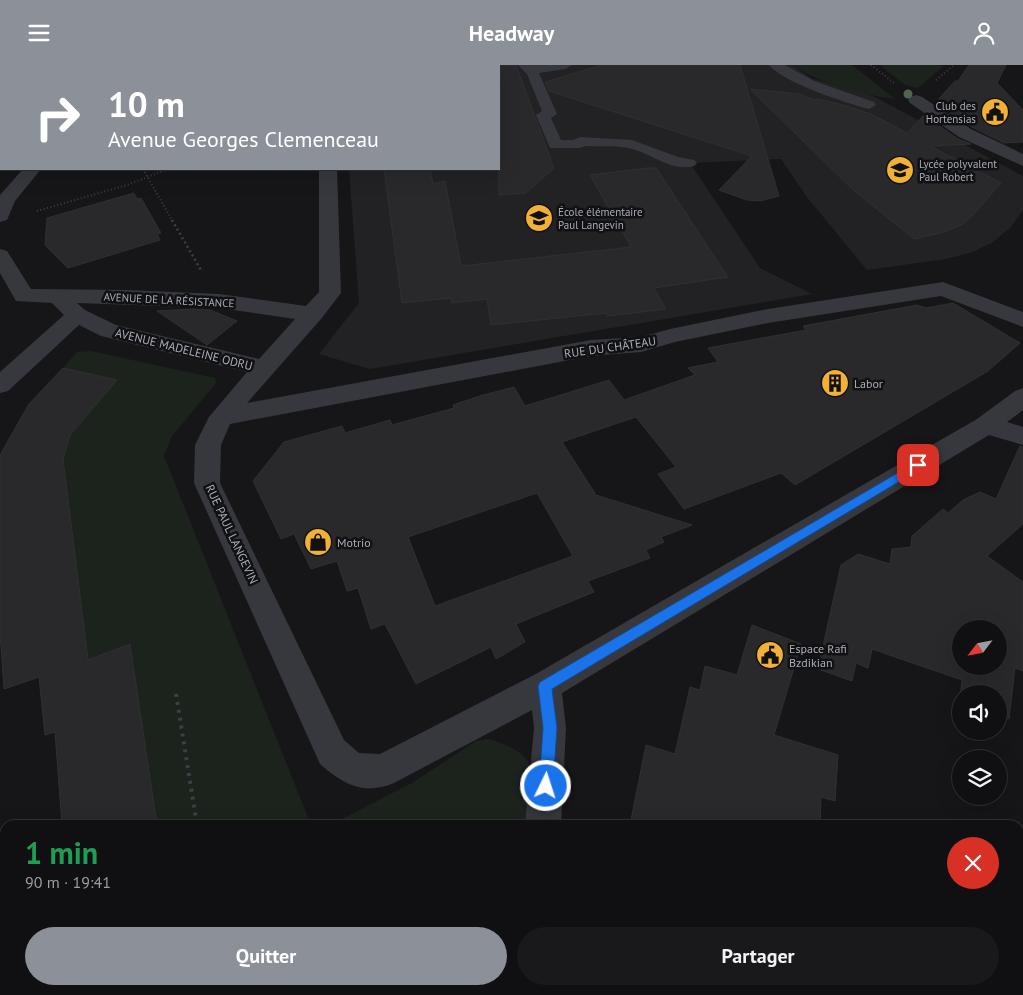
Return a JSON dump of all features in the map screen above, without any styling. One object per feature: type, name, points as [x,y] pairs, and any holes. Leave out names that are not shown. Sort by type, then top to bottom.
[{"type":"street","points":[[916,100],[965,133],[1023,161]]},
{"type":"street","points":[[0,215],[6,200],[31,170]]},
{"type":"street","name":"RUE PAUL LANGEVIN","points":[[328,170],[330,293],[313,314],[262,368],[221,417],[208,445],[207,483],[332,752],[352,769],[382,771],[545,686]]},
{"type":"street","name":"AVENUE DE LA RÉSISTANCE","points":[[0,255],[24,296],[127,297],[219,301],[313,314]]},
{"type":"street","name":"RUE DU CHÂTEAU","points":[[221,417],[591,348],[655,343],[670,336],[759,318],[944,289],[1023,320]]},
{"type":"street","name":"AVENUE MADELEINE ODRU","points":[[57,296],[77,315],[109,331],[262,368]]},
{"type":"street","points":[[0,385],[77,315]]},
{"type":"street","points":[[543,820],[550,728],[545,686],[712,585],[986,425],[1023,397]]},
{"type":"street","points":[[986,425],[1023,436]]},
{"type":"lane","points":[[565,65],[528,67],[550,114],[543,115],[555,145],[580,143],[580,141],[632,144],[639,145],[674,161],[689,163]]},
{"type":"lane","points":[[776,65],[796,78],[832,93],[869,105]]},
{"type":"path","points":[[871,65],[900,88]]},
{"type":"path","points":[[144,170],[219,301]]},
{"type":"path","points":[[36,211],[126,185],[166,170]]},
{"type":"path","points":[[176,694],[196,820]]},
{"type":"shaded area","points":[[500,65],[793,65],[811,78],[873,96],[1023,176],[1023,210],[1011,227],[993,242],[973,252],[946,259],[867,270],[806,196],[781,159],[690,163],[760,268],[812,294],[370,369],[319,354],[359,303],[349,170],[500,170]]},
{"type":"shaded area","points":[[793,65],[852,65],[895,99],[842,88],[816,78]]},
{"type":"shaded area","points":[[880,65],[944,66],[918,88],[905,85]]},
{"type":"shaded area","points":[[91,351],[215,378],[216,383],[172,436],[164,456],[309,820],[156,820],[130,645],[88,660],[63,459],[70,435],[117,380],[63,368],[77,352]]},
{"type":"shaded area","points":[[488,739],[501,743],[514,749],[526,758],[532,770],[530,820],[340,820],[412,783],[476,741]]},
{"type":"building","points":[[500,65],[516,65],[554,168],[526,193],[499,195]]},
{"type":"building","points":[[602,65],[740,65],[779,196],[760,201],[747,200],[719,190],[752,156],[549,91],[545,82]]},
{"type":"building","name":"Club des Hortensias","points":[[969,65],[1006,65],[997,83],[1023,110],[1023,142],[1004,143],[972,127],[935,103],[955,81],[958,81]]},
{"type":"building","points":[[750,89],[800,94],[814,100],[843,105],[871,114],[907,133],[924,115],[958,139],[971,144],[930,146],[1001,183],[963,224],[944,232],[914,239],[851,188]]},
{"type":"building","points":[[656,168],[728,277],[654,288],[666,309],[608,316],[606,313],[491,325],[487,299],[452,303],[451,298],[402,303],[384,170],[430,170],[433,184],[445,181],[461,266],[631,247],[590,175]]},
{"type":"building","points":[[134,193],[137,199],[141,198],[161,233],[157,234],[160,240],[68,268],[45,245],[47,218]]},
{"type":"building","points":[[953,303],[1020,343],[988,371],[795,485],[781,473],[684,509],[658,474],[676,467],[636,417],[562,442],[596,495],[692,525],[661,537],[664,542],[646,550],[650,558],[588,581],[594,592],[516,624],[525,642],[496,659],[491,647],[416,684],[385,624],[371,629],[358,588],[347,591],[337,561],[311,569],[294,534],[281,539],[253,481],[284,442],[342,426],[345,433],[390,420],[392,425],[454,408],[453,405],[514,387],[525,406],[609,380],[624,400],[695,375],[688,368],[718,362],[708,348],[806,330],[803,326],[917,305],[926,308]],"holes":[[[537,493],[573,556],[435,606],[408,537]]]},
{"type":"building","points":[[210,310],[237,321],[207,345],[157,311]]},
{"type":"building","points":[[63,368],[117,380],[70,435],[63,459],[88,660],[130,644],[156,820],[62,820],[55,732],[45,735],[39,677],[4,689],[0,633],[0,455],[29,404]]},
{"type":"building","points":[[1020,446],[1023,447],[1023,524],[987,556],[1023,582],[1023,671],[1015,668],[1009,719],[1007,718],[1007,685],[962,685],[962,680],[872,649],[868,668],[856,663],[852,681],[818,669],[841,565],[858,554],[890,564],[892,549],[911,547],[912,536],[943,509],[948,513],[963,500],[980,492],[996,499]]},
{"type":"building","points":[[752,625],[801,644],[774,735],[838,755],[835,801],[821,797],[820,820],[631,820],[646,745],[675,754],[690,687],[700,690],[705,666],[737,675]]},
{"type":"place","name":"Club des Hortensias","points":[[995,112]]},
{"type":"place","name":"Lycée polyvalent Paul Robert","points":[[900,170]]},
{"type":"place","name":"École élémentaire Paul Langevin","points":[[539,218]]},
{"type":"place","name":"Labor","points":[[835,383]]},
{"type":"place","name":"Motrio","points":[[318,542]]},
{"type":"place","name":"Espace Rafi Bzdikian","points":[[770,655]]},
{"type":"route","points":[[546,786],[550,728],[545,686],[712,585],[918,465]]}]
